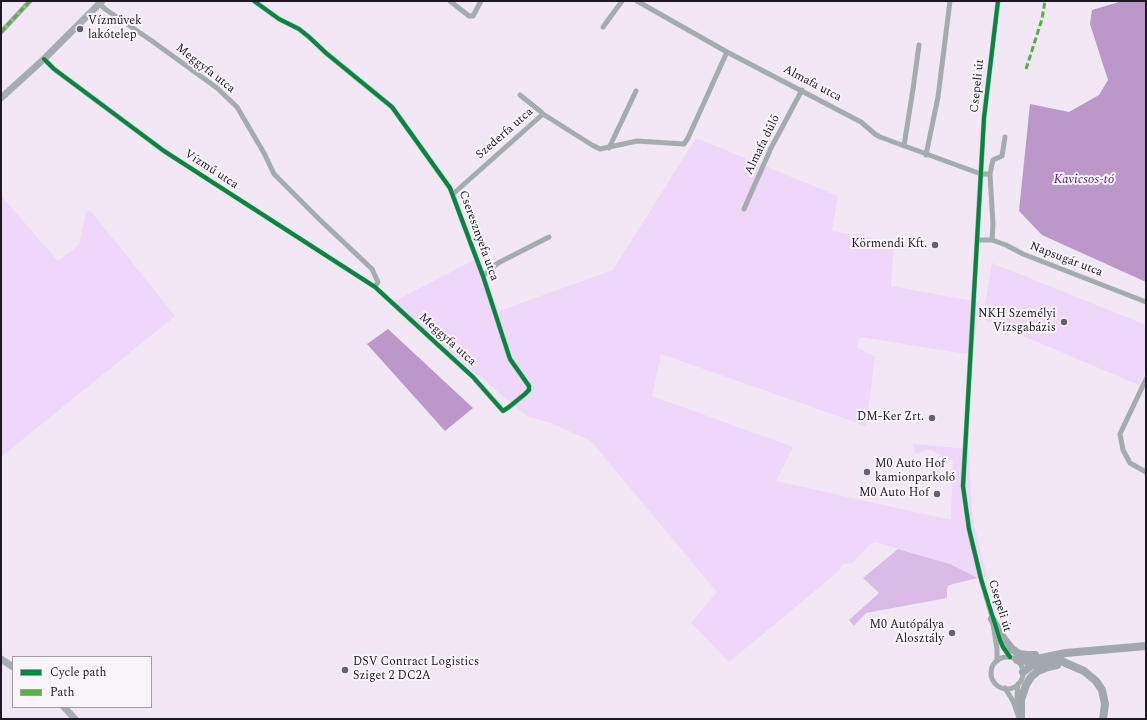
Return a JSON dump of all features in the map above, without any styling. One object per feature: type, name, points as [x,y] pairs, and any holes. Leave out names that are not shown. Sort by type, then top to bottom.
[{"type":"highway","points":[[992,619],[1008,645],[1019,654],[1054,655],[1142,647]]},
{"type":"highway","points":[[1013,659],[1027,660],[1054,655]]},
{"type":"highway","points":[[1023,672],[1030,666],[1048,661],[1061,661],[1084,671],[1099,686],[1105,704],[1103,719]]},
{"type":"highway","points":[[1020,719],[1023,692],[1031,676],[1038,671],[1058,664],[1071,665]]},
{"type":"main road","points":[[1,98],[44,60],[101,2]]},
{"type":"main road","points":[[1,659],[12,666]]},
{"type":"main road","points":[[65,708],[75,719]]},
{"type":"street","points":[[1,32],[30,1]]},
{"type":"street","name":"Cseresznyefa utca","points":[[254,1],[279,19],[299,29],[392,107],[450,188],[483,276],[510,359],[528,383],[529,388],[525,394],[503,411]]},
{"type":"street","points":[[450,1],[469,16],[473,16],[481,1]]},
{"type":"street","points":[[603,27],[622,1]]},
{"type":"street","name":"Almafa utca","points":[[637,1],[727,52],[861,122],[875,134],[981,174],[990,174]]},
{"type":"street","points":[[926,154],[938,97],[950,1]]},
{"type":"street","name":"Csepeli út","points":[[998,1],[986,100],[963,486],[968,529],[992,619],[1003,647],[1013,659]]},
{"type":"street","name":"Meggyfa utca","points":[[101,2],[106,9],[217,88],[237,107],[274,174],[372,269],[378,282],[375,287],[473,377],[503,411]]},
{"type":"street","points":[[904,146],[914,89],[919,45]]},
{"type":"street","name":"Szederfa utca","points":[[453,194],[543,114],[592,146],[600,149],[637,141],[684,144],[727,52]]},
{"type":"street","name":"Vízmű utca","points":[[44,60],[164,151],[375,287]]},
{"type":"street","name":"Almafa dűlő","points":[[744,209],[771,148],[802,90]]},
{"type":"street","points":[[609,148],[636,91]]},
{"type":"street","points":[[520,95],[543,114]]},
{"type":"street","points":[[992,240],[993,224],[990,174],[993,160],[1002,156],[1005,137]]},
{"type":"street","points":[[483,276],[498,263],[549,237]]},
{"type":"street","name":"Napsugár utca","points":[[977,240],[992,240],[1006,245],[1023,254],[1146,302]]},
{"type":"street","points":[[1146,379],[1120,434],[1123,450],[1130,463],[1146,472]]},
{"type":"street","name":"Csepeli út","points":[[992,619],[997,649],[997,661]]},
{"type":"street","points":[[1005,688],[1014,687],[1023,677],[1020,664],[1013,659],[1005,657],[997,661],[992,668],[992,676],[997,684],[1005,688],[1013,701],[1020,719]]},
{"type":"street","points":[[1018,684],[1017,696],[1020,719]]},
{"type":"shaded area","points":[[696,138],[838,196],[832,231],[894,242],[891,286],[979,302],[973,355],[860,337],[857,347],[875,357],[866,426],[661,354],[652,396],[793,447],[776,481],[951,520],[953,460],[947,459],[931,450],[926,450],[915,454],[913,444],[969,449],[971,500],[975,528],[987,576],[978,578],[950,564],[876,542],[869,545],[854,562],[844,564],[833,576],[729,662],[691,623],[717,592],[591,441],[551,423],[527,416],[391,303],[478,258],[499,311],[613,270]]},
{"type":"shaded area","points":[[1,196],[58,261],[79,245],[86,212],[90,210],[175,316],[1,457]]},
{"type":"shaded area","name":"NKH Személyi Vizsgabázis","points":[[992,263],[1146,325],[1146,369],[1139,385],[983,319]]},
{"type":"shaded area","points":[[898,549],[950,564],[978,578],[949,585],[947,588],[947,598],[866,613],[854,626],[849,620],[879,593],[863,578]]},
{"type":"water","name":"Kavicsos-tó","points":[[1118,1],[1146,1],[1146,282],[1042,235],[1019,211],[1030,104],[1069,112],[1099,95],[1108,80],[1090,24],[1092,10],[1119,2]]},
{"type":"water","points":[[388,329],[473,408],[445,431],[367,344]]},
{"type":"marked path","points":[[1,32],[30,1]]},
{"type":"marked path","points":[[1026,69],[1042,19],[1045,1]]},
{"type":"cycle path","points":[[44,59],[54,69],[164,151],[375,287],[473,377],[503,411],[525,394],[529,390],[529,386],[510,359],[483,276],[450,188],[392,107],[299,29],[279,19],[254,1]]},
{"type":"cycle path","points":[[998,1],[984,118],[963,486],[969,529],[981,579],[1000,640],[1010,657]]},
{"type":"place","name":"Vízművek lakótelep","points":[[80,29]]},
{"type":"place","name":"Körmendi Kft.","points":[[935,245]]},
{"type":"place","name":"NKH Személyi Vizsgabázis","points":[[1064,322]]},
{"type":"place","name":"DM-Ker Zrt.","points":[[932,418]]},
{"type":"place","name":"M0 Auto Hof kamionparkoló","points":[[867,472]]},
{"type":"place","name":"M0 Auto Hof","points":[[937,494]]},
{"type":"place","name":"M0 Autópálya Alosztály","points":[[952,633]]},
{"type":"place","name":"DSV Contract Logistics Sziget 2 DC2A","points":[[345,670]]}]
